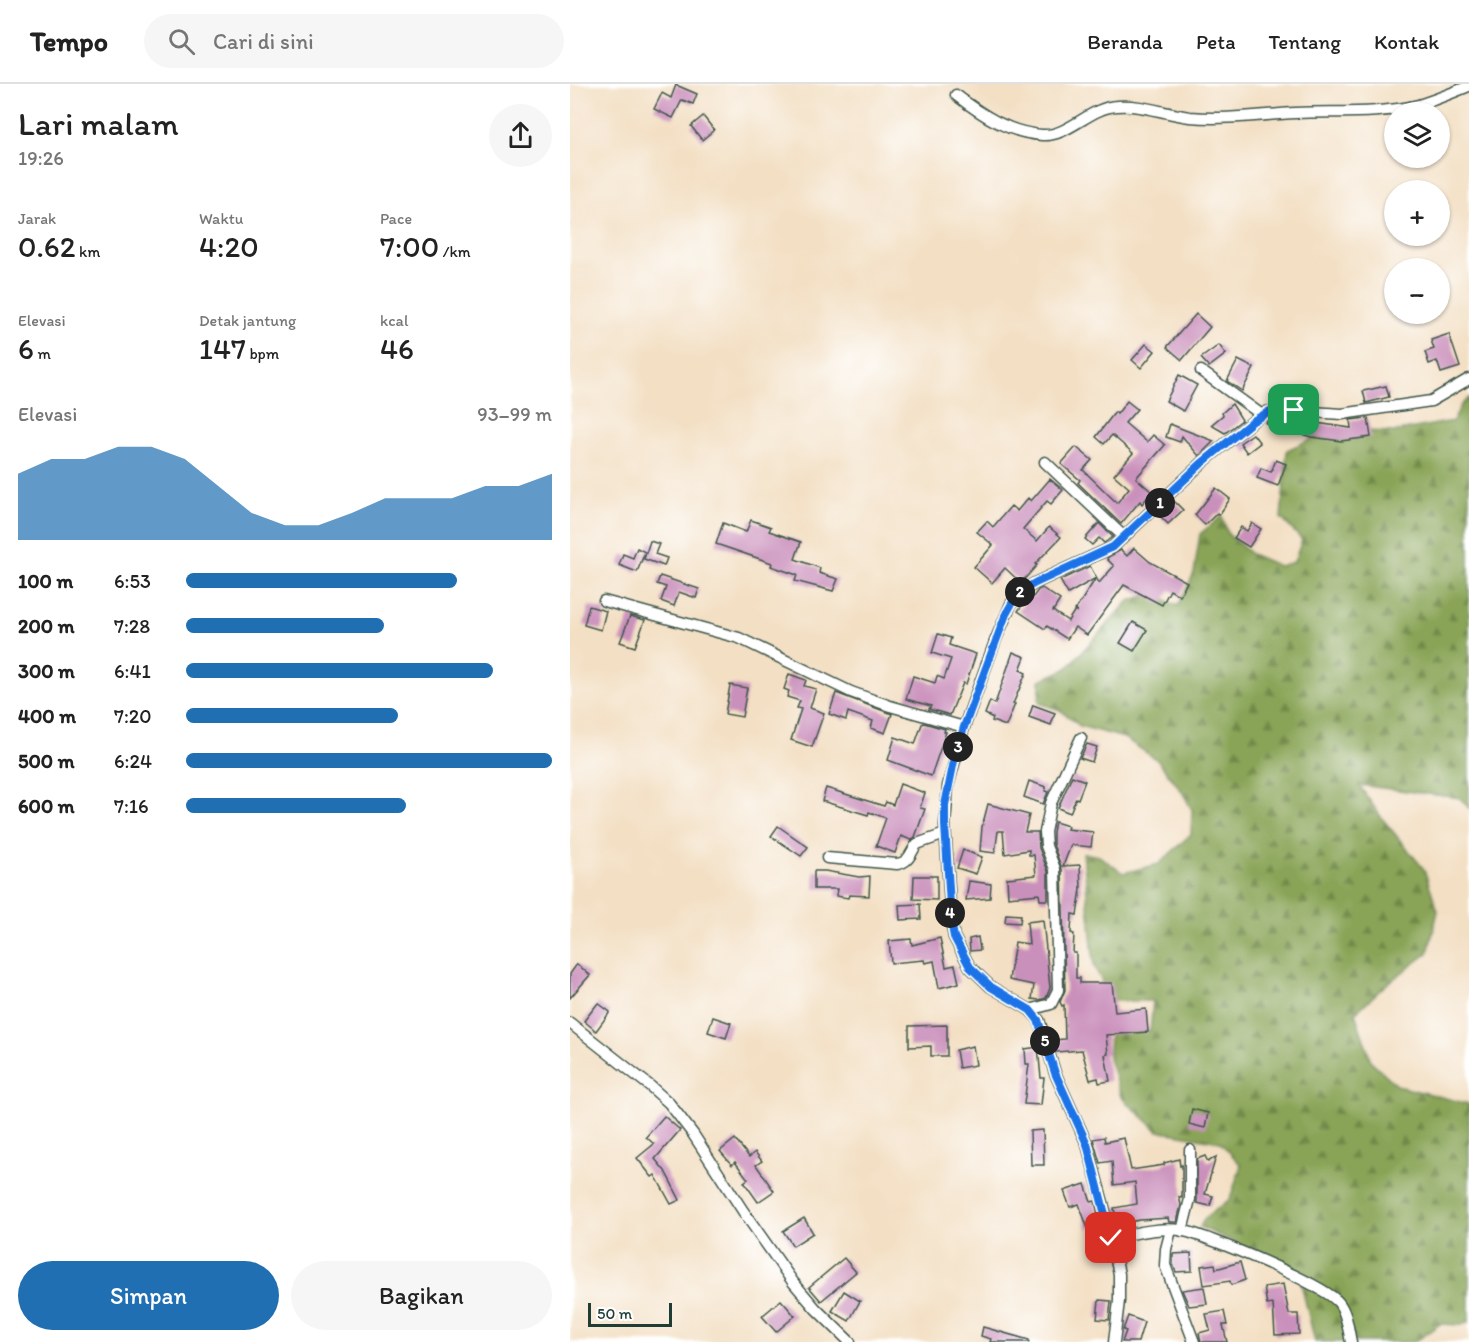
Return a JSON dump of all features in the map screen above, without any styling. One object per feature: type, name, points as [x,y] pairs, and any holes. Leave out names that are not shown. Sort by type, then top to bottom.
[{"type":"street","points":[[956,95],[995,122],[1046,136],[1057,133],[1098,110],[1118,106],[1144,108],[1189,117],[1213,118],[1337,113],[1417,105],[1469,86]]},
{"type":"street","points":[[1202,371],[1262,415]]},
{"type":"street","points":[[1114,1342],[1118,1322],[1119,1282],[1111,1238],[1087,1144],[1055,1073],[1038,1020],[1030,1010],[991,987],[970,967],[954,937],[951,921],[945,834],[945,805],[948,786],[964,727],[996,639],[1015,598],[1025,589],[1107,550],[1124,537],[1202,463],[1262,415],[1276,410],[1342,414],[1431,401],[1469,379]]},
{"type":"street","points":[[1045,462],[1124,537]]},
{"type":"street","points":[[604,601],[739,638],[851,692],[890,706],[964,727]]},
{"type":"street","points":[[1030,1010],[1051,1004],[1058,990],[1055,869],[1046,846],[1045,832],[1051,804],[1081,738]]},
{"type":"street","points":[[828,858],[904,863],[910,858],[917,844],[945,834]]},
{"type":"street","points":[[570,1023],[669,1102],[793,1282],[816,1309],[850,1342]]},
{"type":"street","points":[[1190,1150],[1190,1199],[1166,1249],[1165,1265],[1194,1342]]},
{"type":"street","points":[[1111,1238],[1176,1230],[1212,1240],[1245,1254],[1333,1297],[1342,1309],[1351,1342]]},
{"type":"green space","points":[[1469,398],[1469,808],[1460,798],[1359,785],[1381,817],[1424,869],[1438,911],[1428,953],[1388,983],[1355,1013],[1371,1061],[1398,1086],[1469,1104],[1469,1322],[1462,1325],[1440,1324],[1415,1342],[1315,1342],[1298,1271],[1200,1227],[1205,1218],[1230,1199],[1241,1165],[1220,1142],[1158,1131],[1121,1097],[1109,1058],[1110,1028],[1150,1031],[1153,1001],[1112,1001],[1094,966],[1083,853],[1099,856],[1123,873],[1159,864],[1191,834],[1192,810],[1181,790],[1157,760],[1124,738],[1080,726],[1060,710],[1039,703],[1040,680],[1066,669],[1129,601],[1151,594],[1178,606],[1194,573],[1200,534],[1222,516],[1228,534],[1251,554],[1279,566],[1294,562],[1302,540],[1281,518],[1287,450],[1331,430],[1393,432],[1453,421],[1461,405]]},
{"type":"building","points":[[676,85],[697,94],[693,104],[682,100],[673,118],[654,109],[662,93],[671,98]]},
{"type":"building","points":[[703,116],[714,130],[702,140],[691,126]]},
{"type":"building","points":[[1196,314],[1210,327],[1182,360],[1167,347]]},
{"type":"building","points":[[1449,334],[1460,367],[1441,373],[1437,361],[1429,364],[1425,352],[1434,349],[1431,340]]},
{"type":"building","points":[[1146,344],[1155,351],[1141,368],[1132,360]]},
{"type":"building","points":[[1219,345],[1226,354],[1209,367],[1201,358]]},
{"type":"building","points":[[1238,360],[1254,368],[1242,391],[1227,381]]},
{"type":"building","points":[[1179,375],[1197,385],[1183,411],[1166,401]]},
{"type":"building","points":[[1386,386],[1389,397],[1366,403],[1363,391]]},
{"type":"building","points":[[1127,401],[1137,409],[1125,423],[1147,442],[1153,435],[1165,445],[1136,478],[1152,492],[1142,504],[1140,501],[1121,524],[1078,483],[1080,480],[1061,464],[1076,447],[1092,460],[1083,470],[1117,503],[1129,488],[1114,475],[1133,453],[1112,435],[1104,444],[1096,437],[1115,412],[1117,414]]},
{"type":"building","points":[[1232,404],[1242,420],[1225,433],[1211,425]]},
{"type":"building","points":[[1282,418],[1351,428],[1350,420],[1368,418],[1371,437],[1341,441],[1311,437],[1284,428],[1283,433],[1272,429],[1273,426],[1266,423],[1269,419]]},
{"type":"building","points":[[1170,424],[1214,441],[1199,456],[1182,436],[1180,442],[1166,437]]},
{"type":"building","points":[[1253,434],[1260,443],[1247,453],[1240,443]]},
{"type":"building","points":[[1276,460],[1286,464],[1278,486],[1257,478],[1261,468],[1271,472]]},
{"type":"building","points":[[1050,479],[1063,490],[1051,504],[1047,501],[1023,529],[1037,541],[1049,527],[1061,537],[1035,564],[1037,565],[1021,583],[1005,568],[992,583],[974,567],[993,545],[977,532],[987,521],[993,527],[1011,506],[1017,511],[1028,498],[1031,501]]},
{"type":"building","points":[[1216,488],[1230,499],[1219,515],[1217,513],[1205,525],[1195,515]]},
{"type":"building","points":[[1174,501],[1183,510],[1168,524],[1159,515]]},
{"type":"building","points":[[751,520],[771,527],[769,531],[801,542],[795,559],[820,568],[819,573],[838,579],[833,591],[795,581],[797,575],[771,566],[772,563],[716,544],[723,523],[746,532]]},
{"type":"building","points":[[1099,523],[1113,537],[1104,543],[1099,538],[1092,545],[1085,539]]},
{"type":"building","points":[[1252,523],[1261,529],[1249,547],[1234,538],[1241,527],[1247,531]]},
{"type":"building","points":[[650,541],[659,544],[655,554],[667,558],[664,566],[644,559]]},
{"type":"building","points":[[637,548],[645,552],[637,572],[619,565],[623,554],[633,558]]},
{"type":"building","points":[[1134,548],[1150,562],[1187,582],[1180,596],[1170,590],[1162,605],[1124,585],[1087,635],[1075,627],[1067,639],[1047,626],[1045,629],[1018,611],[1030,595],[1033,597],[1042,588],[1060,600],[1053,611],[1068,621],[1075,610],[1077,612],[1076,609],[1096,578],[1068,594],[1060,580],[1090,566],[1099,583],[1114,566],[1107,559],[1108,557],[1121,550],[1127,556]]},
{"type":"building","points":[[660,576],[699,589],[696,598],[679,592],[674,606],[661,601],[666,587],[657,584]]},
{"type":"building","points":[[589,606],[606,611],[601,630],[584,625]]},
{"type":"building","points":[[630,616],[645,620],[635,647],[620,642]]},
{"type":"building","points":[[1133,622],[1147,630],[1134,651],[1120,643]]},
{"type":"building","points":[[938,634],[951,638],[949,645],[976,654],[966,684],[963,683],[950,715],[929,709],[931,706],[906,699],[913,676],[935,683],[937,676],[944,679],[951,659],[932,653]]},
{"type":"building","points":[[1013,652],[1025,657],[1020,670],[1026,673],[1006,726],[992,721],[993,718],[985,714],[990,701],[995,704]]},
{"type":"building","points":[[789,674],[806,680],[804,686],[816,689],[810,708],[824,713],[812,747],[791,740],[801,709],[797,708],[800,701],[787,697],[789,691],[784,689]]},
{"type":"building","points":[[730,685],[747,688],[742,717],[725,714]]},
{"type":"building","points":[[836,693],[892,714],[885,733],[871,728],[873,721],[848,712],[846,720],[829,714]]},
{"type":"building","points":[[1033,705],[1055,713],[1051,725],[1029,717]]},
{"type":"building","points":[[924,723],[945,729],[944,732],[946,732],[931,776],[888,760],[895,737],[915,744]]},
{"type":"building","points":[[1087,744],[1097,747],[1092,762],[1080,758]]},
{"type":"building","points":[[1072,776],[1085,781],[1070,813],[1058,808]]},
{"type":"building","points":[[1029,781],[1046,787],[1045,791],[1048,792],[1043,804],[1024,797]]},
{"type":"building","points":[[900,784],[925,793],[920,808],[925,809],[915,837],[911,840],[901,836],[895,853],[876,846],[886,818],[822,801],[826,788],[884,806],[886,802],[893,805]]},
{"type":"building","points":[[988,804],[1029,815],[1025,832],[1038,832],[1039,848],[1048,871],[1048,900],[1040,900],[1039,894],[1008,897],[1007,878],[1036,875],[1034,855],[1029,855],[1029,850],[1005,854],[1003,831],[998,831],[995,853],[980,851],[982,827]]},
{"type":"building","points":[[1055,822],[1068,826],[1067,829],[1093,832],[1091,847],[1071,845],[1063,866],[1080,865],[1081,889],[1077,915],[1072,914],[1071,933],[1074,934],[1073,953],[1076,953],[1076,978],[1080,978],[1080,983],[1112,983],[1115,1012],[1146,1009],[1148,1032],[1106,1035],[1108,1054],[1105,1055],[1110,1081],[1099,1083],[1098,1078],[1090,1080],[1082,1050],[1056,1052],[1054,1040],[1065,1039],[1064,1005],[1062,1006],[1060,1002],[1065,990],[1062,869],[1053,844]]},
{"type":"building","points":[[778,826],[808,847],[801,856],[771,836]]},
{"type":"building","points":[[963,850],[982,857],[976,874],[957,868]]},
{"type":"building","points":[[814,871],[859,877],[870,876],[869,896],[849,895],[848,898],[836,896],[837,889],[814,889]]},
{"type":"building","points":[[914,876],[937,876],[937,900],[913,899]]},
{"type":"building","points":[[969,881],[991,884],[990,898],[966,900]]},
{"type":"building","points":[[920,904],[921,919],[900,920],[899,905]]},
{"type":"building","points":[[1006,914],[1021,915],[1020,923],[1005,922]]},
{"type":"building","points":[[1043,920],[1050,988],[1046,998],[1039,1000],[1032,999],[1034,985],[1009,980],[1015,942],[1029,944],[1027,922]]},
{"type":"building","points":[[978,937],[980,950],[970,951],[969,939]]},
{"type":"building","points":[[940,938],[946,967],[955,965],[959,983],[939,988],[934,961],[891,963],[889,941],[911,939],[912,945]]},
{"type":"building","points":[[577,964],[590,975],[570,998],[570,974]]},
{"type":"building","points":[[598,1003],[610,1012],[596,1031],[584,1021]]},
{"type":"building","points":[[713,1017],[731,1023],[726,1038],[708,1032]]},
{"type":"building","points":[[947,1025],[947,1056],[931,1056],[931,1046],[909,1047],[909,1026]]},
{"type":"building","points":[[973,1046],[976,1065],[959,1068],[956,1050]]},
{"type":"building","points":[[1038,1047],[1041,1078],[1044,1078],[1041,1105],[1024,1104],[1029,1064],[1026,1064],[1025,1049]]},
{"type":"building","points":[[1192,1109],[1208,1113],[1205,1128],[1189,1124]]},
{"type":"building","points":[[664,1116],[680,1130],[655,1159],[665,1171],[680,1200],[671,1204],[655,1175],[652,1177],[637,1158],[654,1144],[646,1137]]},
{"type":"building","points":[[1043,1130],[1044,1165],[1031,1165],[1030,1131]]},
{"type":"building","points":[[1104,1137],[1105,1142],[1124,1138],[1131,1170],[1164,1165],[1164,1163],[1179,1159],[1180,1166],[1182,1165],[1182,1198],[1179,1197],[1181,1205],[1177,1222],[1169,1222],[1168,1218],[1117,1224],[1114,1208],[1137,1204],[1135,1182],[1114,1185],[1112,1161],[1100,1163],[1093,1139]]},
{"type":"building","points":[[735,1139],[749,1157],[755,1152],[762,1161],[756,1165],[774,1191],[758,1202],[744,1182],[748,1179],[735,1162],[732,1165],[720,1151]]},
{"type":"building","points":[[1205,1156],[1208,1162],[1216,1157],[1205,1194],[1213,1196],[1210,1206],[1197,1203],[1197,1159]]},
{"type":"building","points":[[1085,1184],[1091,1202],[1095,1201],[1100,1224],[1088,1229],[1079,1204],[1070,1207],[1064,1191]]},
{"type":"building","points":[[804,1218],[813,1233],[793,1246],[783,1231]]},
{"type":"building","points":[[1191,1253],[1192,1271],[1176,1272],[1173,1254]]},
{"type":"building","points":[[844,1258],[856,1272],[821,1301],[809,1287]]},
{"type":"building","points":[[1240,1262],[1245,1280],[1231,1285],[1230,1281],[1204,1285],[1201,1266],[1215,1264],[1216,1269]]},
{"type":"building","points":[[1283,1284],[1289,1314],[1298,1314],[1299,1334],[1275,1335],[1273,1304],[1267,1305],[1264,1287]]},
{"type":"building","points":[[1204,1287],[1207,1304],[1189,1306],[1182,1290]]},
{"type":"building","points":[[844,1291],[860,1301],[849,1321],[832,1311]]},
{"type":"building","points":[[781,1300],[795,1316],[776,1332],[762,1316]]},
{"type":"building","points":[[1099,1300],[1111,1301],[1109,1320],[1097,1319]]},
{"type":"building","points":[[1224,1311],[1227,1325],[1223,1325],[1227,1342],[1201,1342],[1199,1333],[1210,1330],[1206,1314]]},
{"type":"building","points":[[1128,1316],[1144,1322],[1138,1342],[1122,1342]]},
{"type":"building","points":[[983,1327],[1029,1340],[1029,1342],[990,1342],[991,1339],[981,1336]]},
{"type":"route","points":[[1111,1238],[1087,1144],[1055,1073],[1038,1020],[1030,1010],[991,987],[979,977],[961,953],[954,937],[949,903],[945,825],[948,786],[964,727],[996,639],[1015,598],[1035,583],[1113,547],[1202,463],[1253,421],[1270,411],[1294,410]]}]
